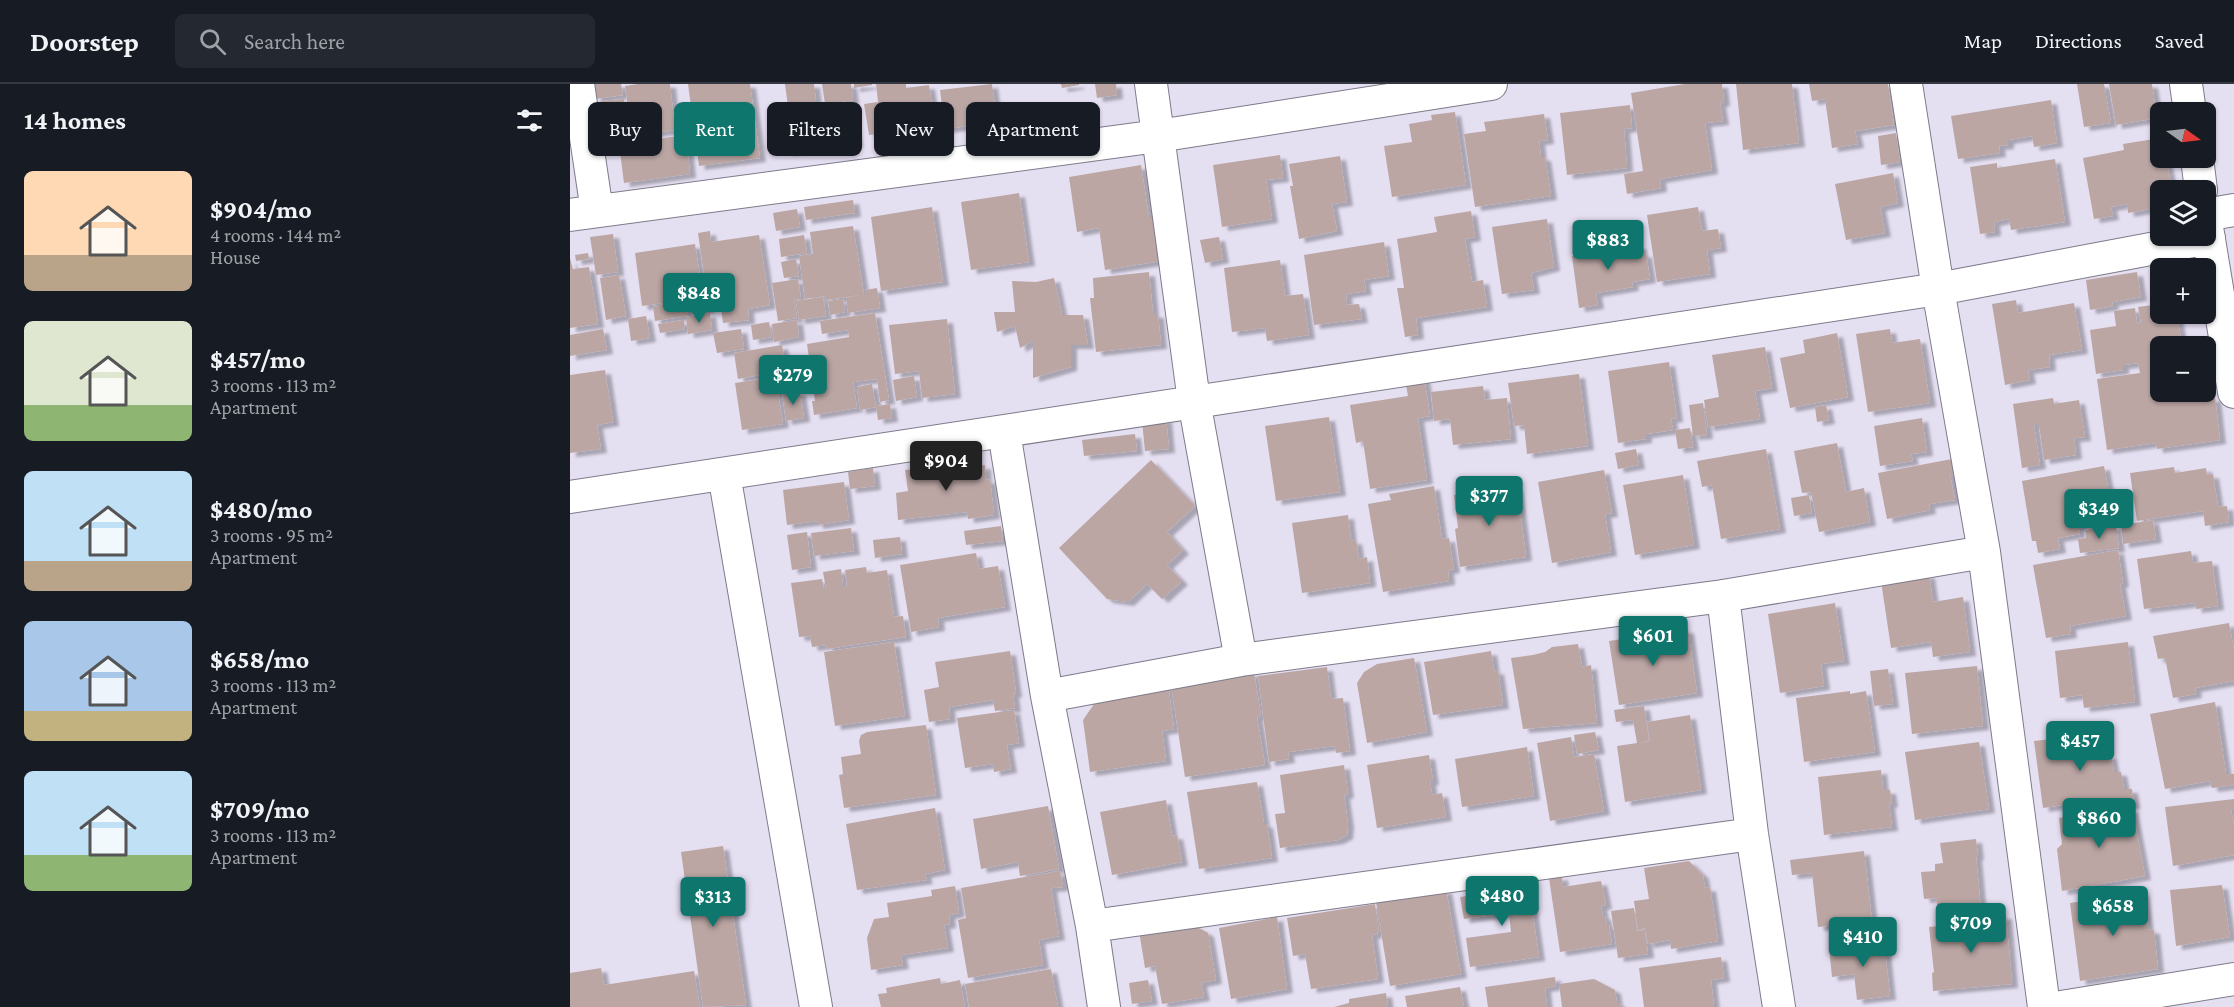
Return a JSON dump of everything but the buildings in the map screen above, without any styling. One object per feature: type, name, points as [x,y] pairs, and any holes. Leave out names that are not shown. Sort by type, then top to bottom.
[{"type":"street","points":[[578,84],[583,213],[1158,136],[1491,84]]},
{"type":"street","points":[[1151,84],[1194,401],[1241,660]]},
{"type":"street","points":[[1906,84],[1938,289],[1984,552],[2043,1007]]},
{"type":"street","points":[[2186,84],[2189,102]]},
{"type":"street","points":[[2216,218],[2234,210]]},
{"type":"street","points":[[570,497],[1938,289],[2150,237]]},
{"type":"street","points":[[2210,246],[2234,392]]},
{"type":"street","points":[[1004,432],[1047,696],[1092,926],[1104,1007]]},
{"type":"street","points":[[724,474],[816,1007]]},
{"type":"street","points":[[1047,696],[1241,660],[1723,596],[1984,552]]},
{"type":"street","points":[[1723,596],[1752,834],[1779,1007]]},
{"type":"street","points":[[1092,926],[1752,834]]},
{"type":"street","points":[[2061,1007],[2234,979]]}]
